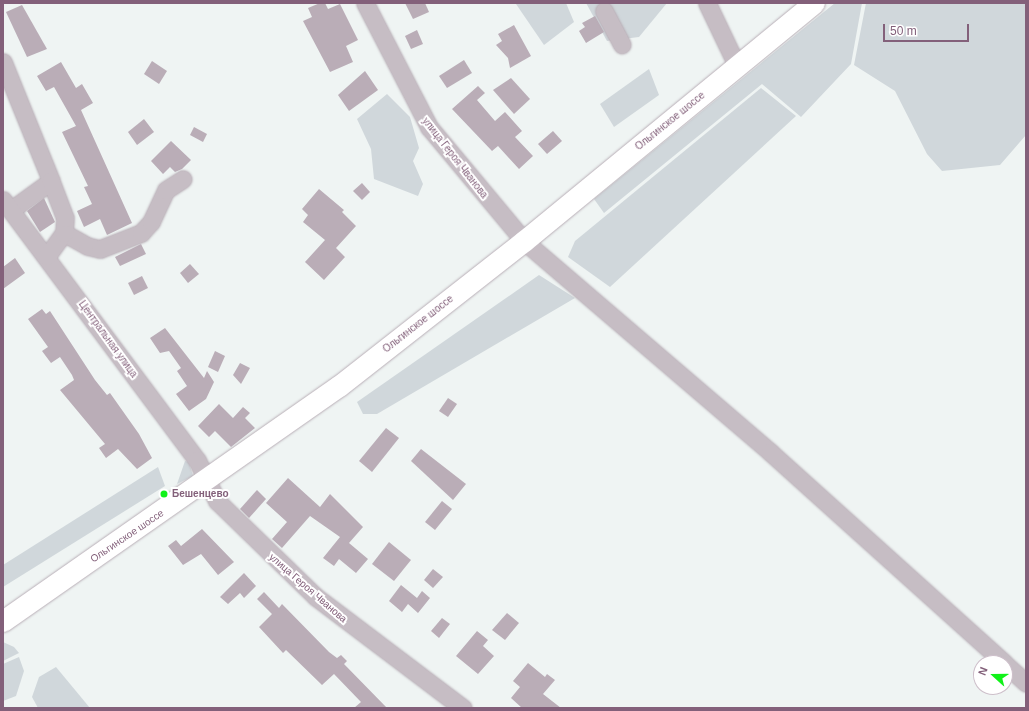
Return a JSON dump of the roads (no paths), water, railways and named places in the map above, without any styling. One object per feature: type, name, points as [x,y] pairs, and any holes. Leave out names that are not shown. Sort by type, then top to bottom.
[{"type":"main road","name":"Ольгинское шоссе","points":[[3,621],[207,481],[339,386],[524,241],[814,3]]},
{"type":"street","name":"улица Героя Чванова","points":[[366,3],[429,127],[524,241],[770,452],[994,655]]},
{"type":"street","points":[[707,3],[737,66]]},
{"type":"street","points":[[604,11],[622,46]]},
{"type":"street","points":[[3,62],[65,218],[64,233],[47,256]]},
{"type":"street","points":[[64,233],[87,246],[100,249],[141,233],[152,222],[166,190],[183,179]]},
{"type":"street","points":[[7,205],[51,181]]},
{"type":"street","name":"Центральная улица","points":[[7,205],[47,256],[197,460],[207,481]]},
{"type":"street","name":"улица Героя Чванова","points":[[207,481],[217,501],[316,597],[463,708]]},
{"type":"street","name":"улица Героя Чванова","points":[[1013,672],[1026,683]]},
{"type":"place","name":"Бешенцево","points":[[164,494]]}]
